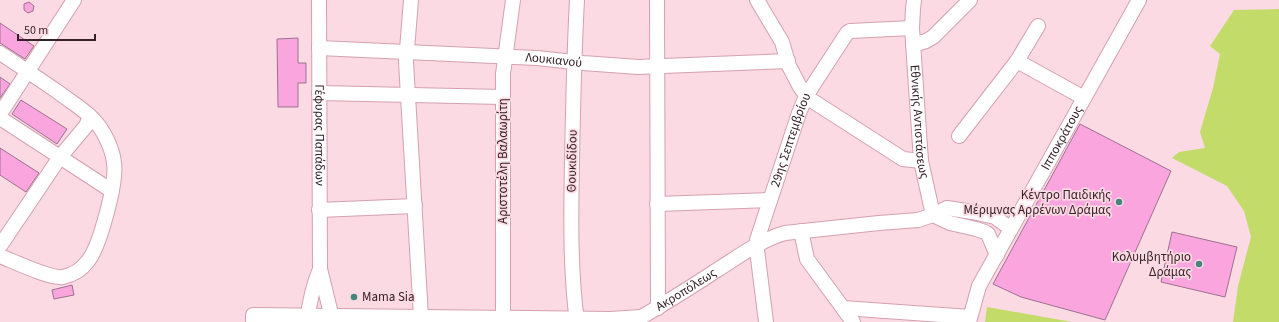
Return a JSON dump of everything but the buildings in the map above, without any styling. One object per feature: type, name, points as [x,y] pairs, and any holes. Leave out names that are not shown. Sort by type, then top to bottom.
[{"type":"street","points":[[0,114],[74,0]]},
{"type":"street","name":"Γέφυρας Παπάδων","points":[[319,0],[320,269]]},
{"type":"street","points":[[411,0],[406,62],[409,95],[420,320]]},
{"type":"street","name":"Αριστοτέλη Βαλαωρίτη","points":[[503,320],[503,97],[504,74],[513,0]]},
{"type":"street","name":"Θουκιδίδου","points":[[577,0],[573,62],[571,249],[577,320]]},
{"type":"street","points":[[657,0],[658,308]]},
{"type":"street","points":[[756,0],[784,46],[788,61],[800,87],[806,96],[813,102],[903,159],[922,161]]},
{"type":"street","name":"Εθνικής Αντιστάσεως","points":[[914,0],[912,9],[912,28],[922,161],[933,215]]},
{"type":"street","points":[[913,45],[926,42],[933,37],[970,0]]},
{"type":"street","name":"Ιπποκράτους","points":[[970,320],[979,286],[1139,0]]},
{"type":"street","points":[[959,136],[1017,61],[1038,26]]},
{"type":"street","name":"29ης Σεπτεμβρίου","points":[[766,322],[757,240],[806,96],[847,33],[850,31],[912,28]]},
{"type":"street","name":"Λουκιανού","points":[[319,48],[506,56],[638,67],[788,61]]},
{"type":"street","points":[[0,53],[90,116],[104,133],[112,149],[115,163],[115,176],[112,191],[99,240],[88,261],[74,274],[61,277],[48,274],[0,256]]},
{"type":"street","points":[[1017,61],[1084,98]]},
{"type":"street","points":[[319,93],[503,97]]},
{"type":"street","points":[[0,246],[60,157],[86,126],[90,116]]},
{"type":"street","points":[[0,118],[112,191]]},
{"type":"street","points":[[658,204],[770,200]]},
{"type":"street","points":[[320,210],[415,206]]},
{"type":"street","name":"Ακροπόλεως","points":[[253,319],[637,320],[757,245],[777,235],[801,231],[918,220],[947,208],[995,217],[1011,229]]},
{"type":"street","points":[[933,215],[950,224],[985,232],[988,234],[997,255]]},
{"type":"street","points":[[801,231],[807,259],[853,322]]},
{"type":"street","points":[[308,319],[313,289],[320,269]]},
{"type":"street","points":[[320,269],[332,319]]},
{"type":"street","points":[[843,308],[970,320]]},
{"type":"green space","points":[[1279,9],[1279,322],[1233,322],[1238,286],[1251,237],[1244,211],[1227,186],[1172,158],[1179,152],[1205,148],[1200,132],[1213,88],[1220,54],[1210,46],[1234,10]]},
{"type":"green space","points":[[987,307],[1072,322],[985,322]]},
{"type":"place","name":"Κέντρο Παιδικής Μέριμνας Αρρένων Δράμας","points":[[1119,202]]},
{"type":"place","name":"Κολυμβητήριο Δράμας","points":[[1199,264]]},
{"type":"place","name":"Mama Sia","points":[[354,297]]}]
